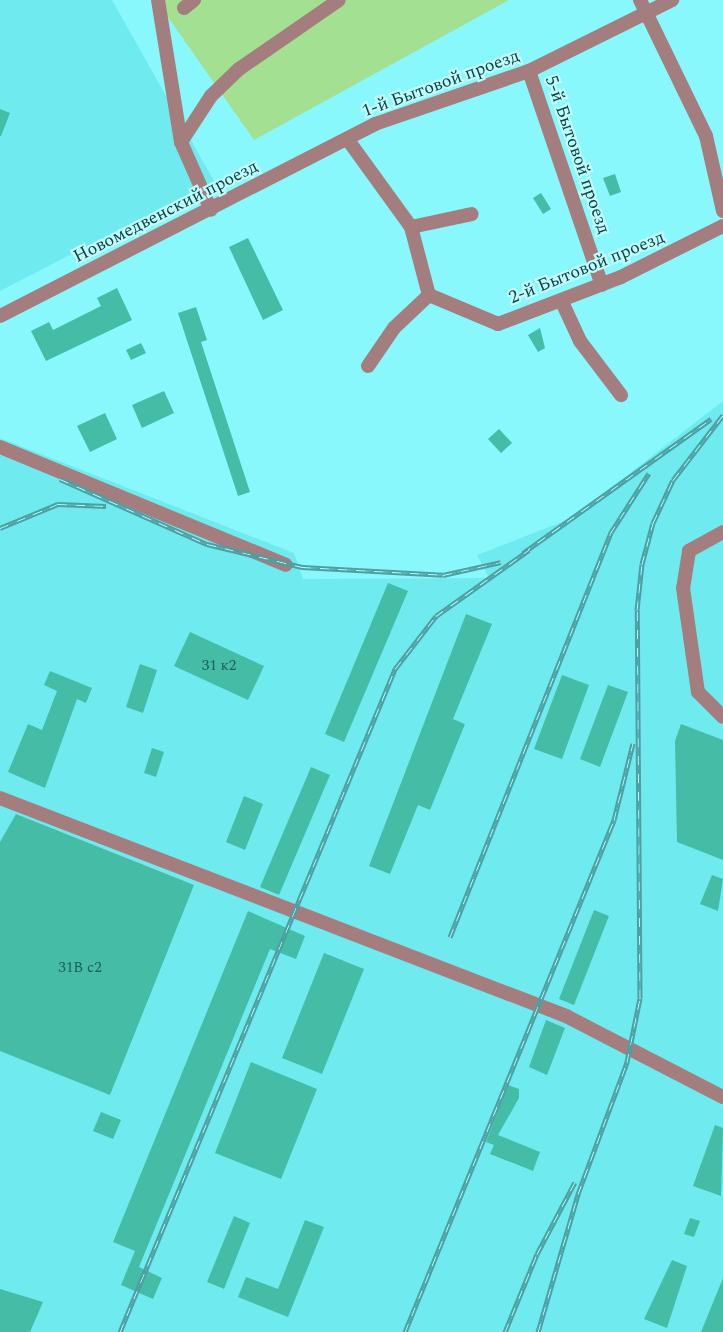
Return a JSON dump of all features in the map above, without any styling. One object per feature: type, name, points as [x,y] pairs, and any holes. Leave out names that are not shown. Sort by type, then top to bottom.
[{"type":"street","points":[[158,0],[181,142],[211,210]]},
{"type":"street","points":[[181,142],[211,96],[239,69],[339,0]]},
{"type":"street","points":[[640,0],[644,14],[681,76],[706,136],[723,211]]},
{"type":"street","points":[[644,14],[672,0]]},
{"type":"street","name":"1-й Бытовой проезд","points":[[348,140],[375,124],[529,71],[644,14]]},
{"type":"street","name":"5-й Бытовой проезд","points":[[529,71],[602,285]]},
{"type":"street","points":[[348,140],[411,227],[429,295],[393,328],[368,366]]},
{"type":"street","name":"Новомедвенский проезд","points":[[0,316],[348,140]]},
{"type":"street","points":[[411,227],[472,214]]},
{"type":"street","name":"2-й Бытовой проезд","points":[[429,295],[498,324],[562,302],[602,285],[723,226]]},
{"type":"street","points":[[562,302],[580,341],[621,395]]},
{"type":"street","points":[[0,447],[286,565]]},
{"type":"street","points":[[723,532],[689,551],[683,588],[698,692],[723,717]]},
{"type":"street","points":[[0,798],[566,1016],[723,1097]]},
{"type":"shaded area","points":[[0,0],[112,0],[214,181],[0,291]]},
{"type":"shaded area","points":[[723,401],[723,1332],[0,1332],[0,438],[294,553],[303,579],[489,578],[477,555],[572,518]]},
{"type":"green space","points":[[156,0],[509,0],[254,140]]},
{"type":"building","points":[[0,109],[10,113],[1,136],[0,136]]},
{"type":"building","points":[[615,174],[621,192],[610,196],[603,178]]},
{"type":"building","points":[[541,193],[551,209],[543,214],[533,198]]},
{"type":"building","points":[[248,238],[283,310],[263,320],[229,247]]},
{"type":"building","points":[[117,288],[132,320],[46,361],[31,331],[49,322],[53,330],[101,306],[97,298]]},
{"type":"building","points":[[196,307],[207,340],[201,342],[250,492],[238,496],[178,313]]},
{"type":"building","points":[[540,328],[545,348],[538,352],[528,335]]},
{"type":"building","points":[[141,343],[146,353],[131,360],[126,350]]},
{"type":"building","points":[[164,391],[174,413],[142,428],[132,405]]},
{"type":"building","points":[[105,413],[117,439],[90,452],[77,426]]},
{"type":"building","points":[[499,429],[512,443],[501,453],[488,439]]},
{"type":"building","points":[[388,583],[408,591],[344,742],[325,734]]},
{"type":"building","points":[[466,614],[492,624],[453,719],[465,724],[430,810],[418,805],[390,874],[369,866]]},
{"type":"building","points":[[190,632],[264,666],[248,700],[174,666]]},
{"type":"building","points":[[140,664],[157,670],[143,713],[126,707]]},
{"type":"building","points":[[50,671],[92,688],[86,703],[77,699],[45,788],[8,772],[28,724],[42,730],[57,691],[44,685]]},
{"type":"building","points":[[562,675],[589,685],[562,759],[534,749]]},
{"type":"building","points":[[608,685],[628,692],[600,767],[580,759]]},
{"type":"building","points":[[681,724],[723,740],[723,860],[677,842],[675,741]]},
{"type":"building","points":[[152,748],[164,752],[156,777],[144,773]]},
{"type":"building","points":[[311,767],[330,775],[279,895],[260,887]]},
{"type":"building","points":[[244,796],[263,804],[245,850],[226,842]]},
{"type":"building","points":[[16,814],[194,885],[110,1095],[0,1051],[0,842]]},
{"type":"building","points":[[712,875],[723,879],[718,911],[700,904]]},
{"type":"building","points":[[594,910],[609,916],[574,1005],[559,999]]},
{"type":"building","points":[[248,911],[305,936],[296,959],[270,949],[139,1267],[162,1278],[153,1299],[121,1285],[135,1251],[113,1242]]},
{"type":"building","points":[[324,953],[364,969],[322,1074],[282,1058]]},
{"type":"building","points":[[546,1020],[565,1028],[547,1075],[529,1067]]},
{"type":"building","points":[[251,1062],[317,1089],[281,1179],[215,1153]]},
{"type":"building","points":[[508,1085],[519,1089],[519,1098],[498,1135],[540,1152],[533,1171],[490,1154],[494,1145],[486,1142]]},
{"type":"building","points":[[101,1112],[121,1120],[113,1139],[93,1131]]},
{"type":"building","points":[[715,1125],[723,1128],[721,1196],[693,1186]]},
{"type":"building","points":[[234,1216],[250,1223],[224,1289],[207,1282]]},
{"type":"building","points":[[690,1218],[700,1221],[694,1237],[684,1234]]},
{"type":"building","points":[[305,1220],[324,1227],[288,1317],[238,1297],[246,1277],[278,1289]]},
{"type":"building","points":[[672,1260],[687,1266],[667,1328],[644,1319]]},
{"type":"building","points":[[723,1278],[723,1332],[701,1332]]},
{"type":"building","points":[[0,1289],[43,1302],[30,1332],[0,1332]]},
{"type":"railway","points":[[538,1332],[578,1194],[627,1062],[640,998],[637,610],[642,564],[653,523],[673,480],[723,415]]},
{"type":"railway","points":[[523,553],[711,419]]},
{"type":"railway","points":[[450,937],[610,534],[649,473]]},
{"type":"railway","points":[[60,479],[207,544],[302,567],[443,575],[501,562]]},
{"type":"railway","points":[[0,528],[58,504],[106,506]]},
{"type":"railway","points":[[120,1332],[395,669],[436,616],[529,550]]},
{"type":"railway","points":[[405,1332],[614,820],[633,743]]},
{"type":"railway","points":[[505,1332],[537,1254],[575,1182]]}]
